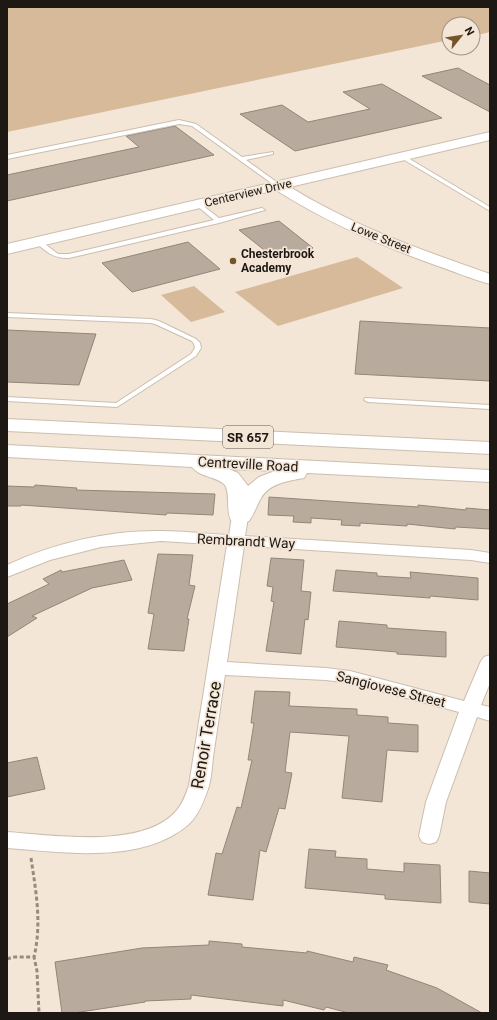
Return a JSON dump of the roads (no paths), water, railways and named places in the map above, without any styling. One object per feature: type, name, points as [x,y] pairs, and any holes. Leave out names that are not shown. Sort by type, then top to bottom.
[{"type":"main road","name":"Centreville Road","points":[[7,425],[490,448]]},
{"type":"main road","name":"Centreville Road","points":[[7,451],[490,476]]},
{"type":"main road","points":[[165,459],[200,466],[230,477],[237,484],[240,491],[240,517]]},
{"type":"main road","points":[[240,517],[258,486],[268,480],[279,476],[328,468]]},
{"type":"street","name":"Centerview Drive","points":[[7,249],[489,137]]},
{"type":"street","name":"Lowe Street","points":[[279,186],[304,202],[347,225],[490,279]]},
{"type":"street","name":"Renoir Terrace","points":[[7,840],[97,845],[118,844],[153,836],[183,817],[195,797],[199,785],[240,517]]},
{"type":"street","name":"Rembrandt Way","points":[[7,572],[32,560],[53,553],[103,540],[161,536],[471,555],[490,558]]},
{"type":"street","points":[[429,836],[436,802],[470,709],[490,661]]},
{"type":"street","name":"Sangiovese Street","points":[[218,668],[350,676],[490,714]]},
{"type":"lane","points":[[7,157],[179,122],[194,125],[279,186]]},
{"type":"lane","points":[[242,160],[271,153]]},
{"type":"lane","points":[[402,157],[490,209]]},
{"type":"lane","points":[[198,204],[219,221]]},
{"type":"lane","points":[[39,242],[52,254],[60,257],[69,256],[262,210]]},
{"type":"lane","points":[[7,314],[157,322],[194,340],[197,343],[198,348],[194,355],[117,405],[7,399]]},
{"type":"lane","points":[[368,400],[490,407]]},
{"type":"place","name":"Chesterbrook Academy","points":[[233,261]]}]
